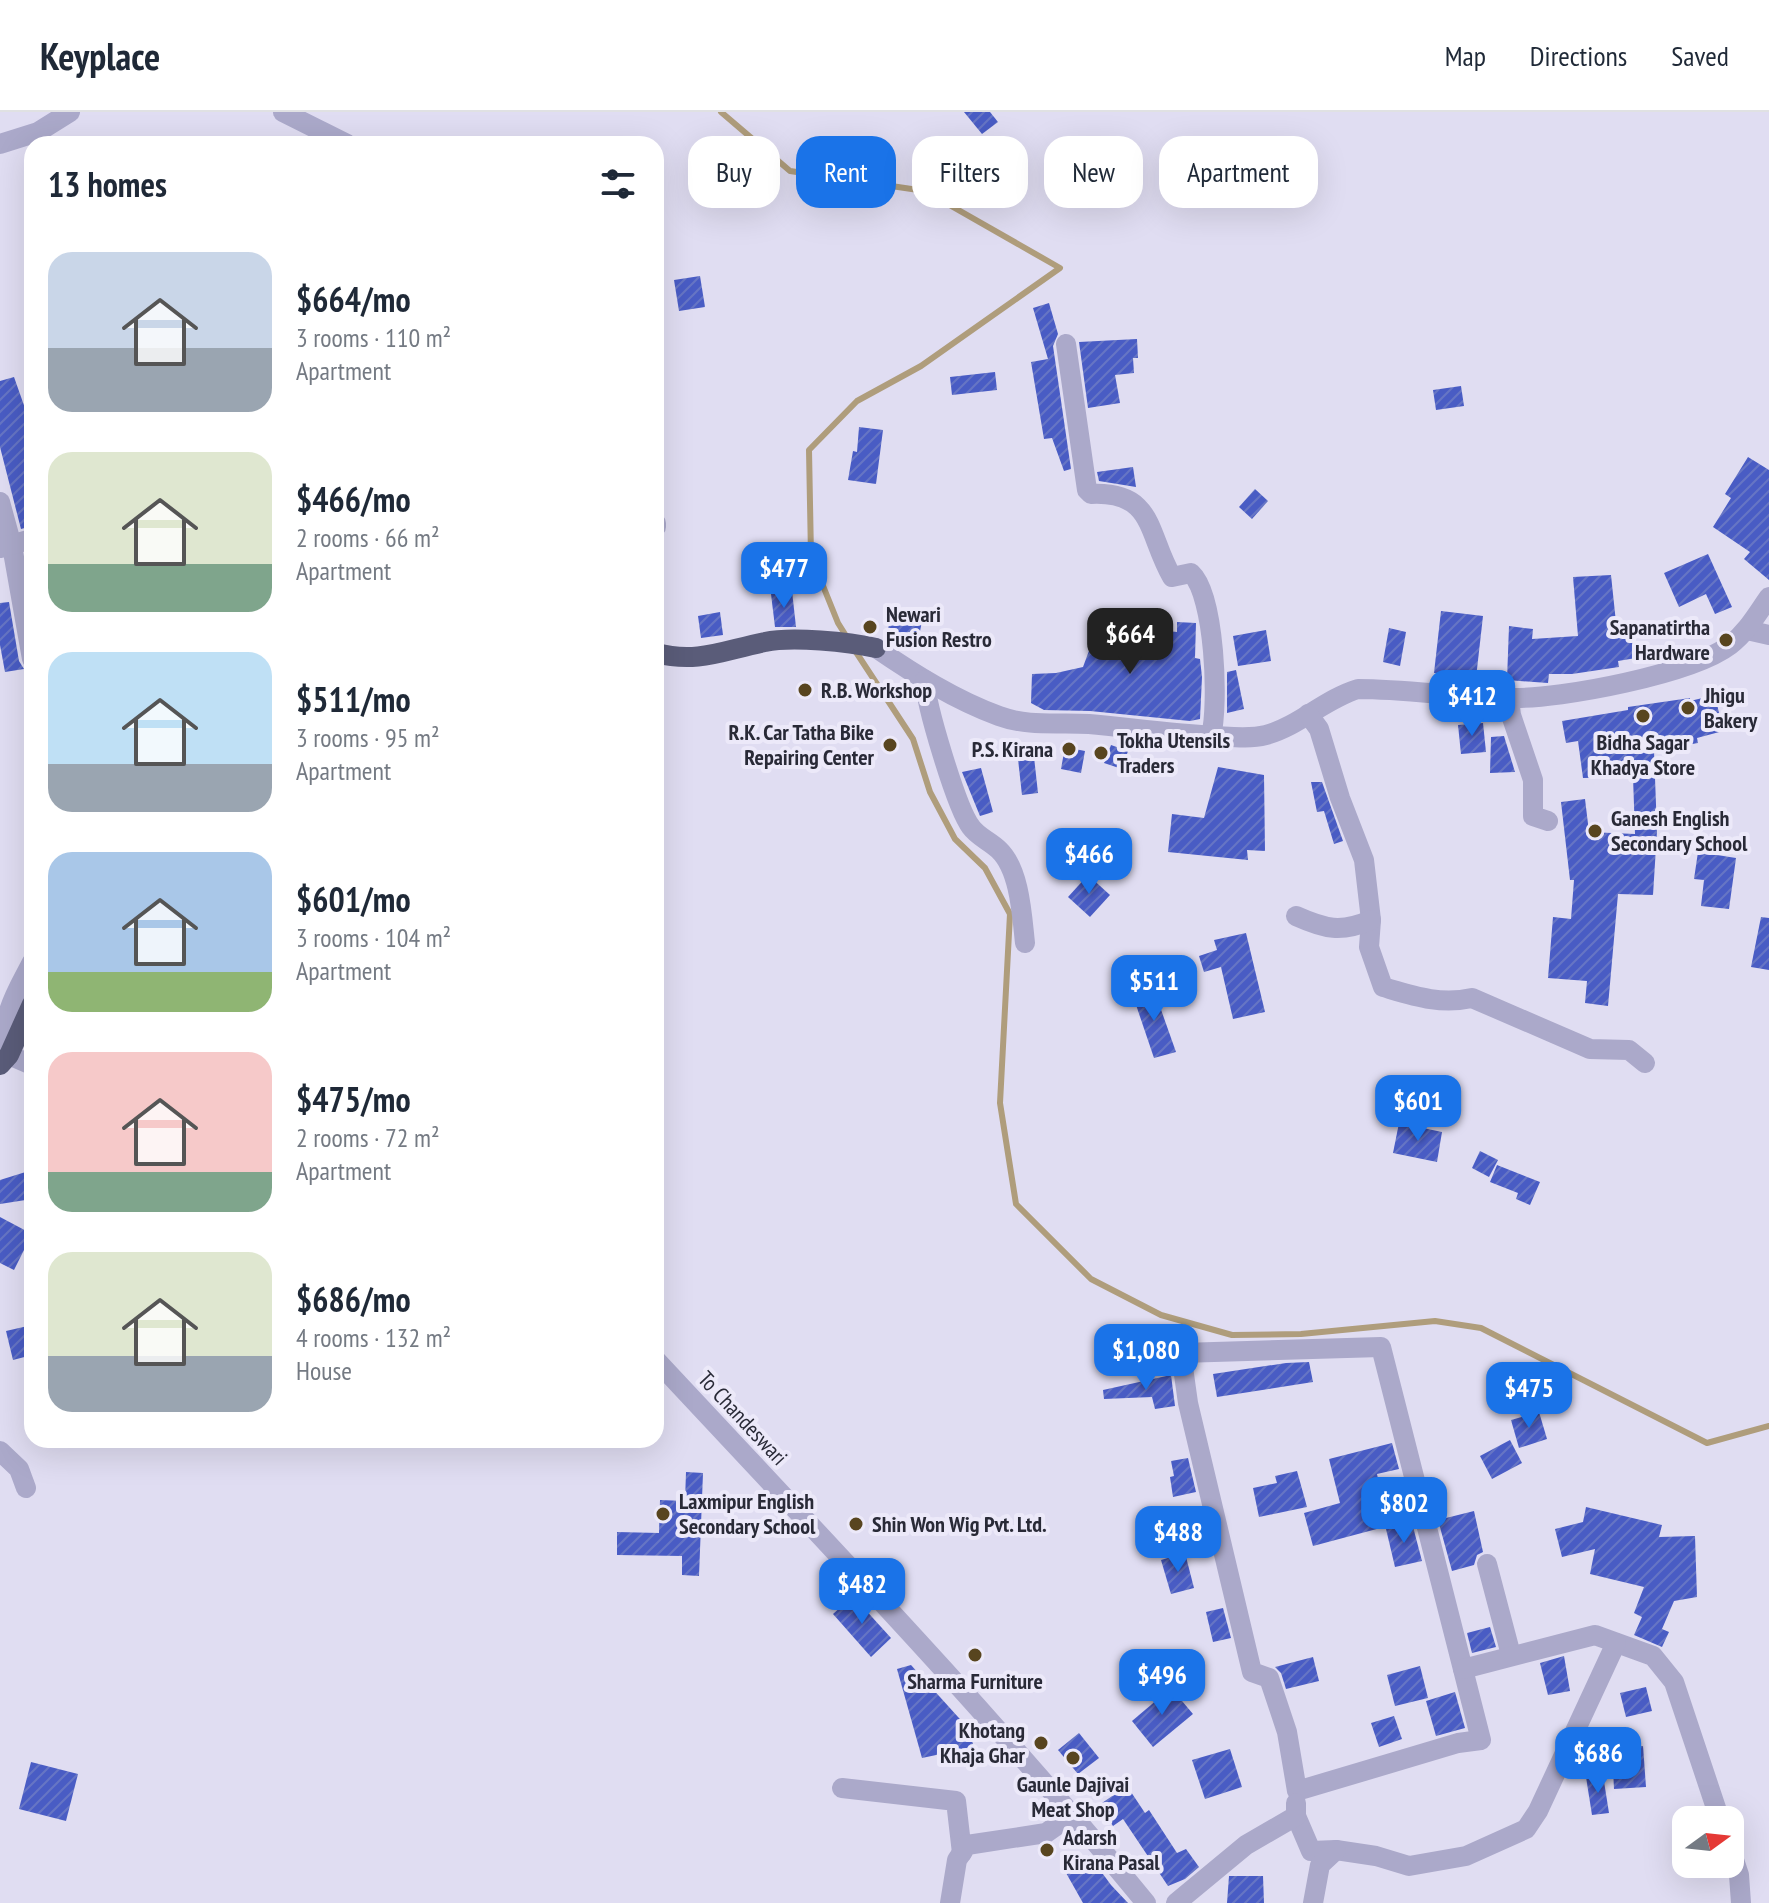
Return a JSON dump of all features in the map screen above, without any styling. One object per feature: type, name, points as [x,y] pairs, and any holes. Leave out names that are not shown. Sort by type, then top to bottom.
[{"type":"main road","points":[[664,655],[703,658],[768,641],[848,642],[876,648]]},
{"type":"main road","points":[[4,1060],[24,1020]]},
{"type":"street","points":[[25,136],[38,132],[70,112]]},
{"type":"street","points":[[283,112],[331,136]]},
{"type":"street","points":[[0,144],[24,136]]},
{"type":"street","points":[[1066,344],[1087,490],[1091,494],[1116,494],[1132,501],[1152,527],[1172,577],[1191,573],[1198,581],[1210,626],[1215,719],[1211,736]]},
{"type":"street","points":[[0,502],[15,544],[24,605]]},
{"type":"street","points":[[876,648],[925,680],[997,716],[1017,722],[1088,724],[1249,738],[1265,735],[1339,695],[1358,689],[1509,699],[1543,698],[1586,691],[1681,667],[1729,646],[1747,630],[1769,597]]},
{"type":"street","points":[[1747,630],[1769,635]]},
{"type":"street","points":[[925,680],[928,706],[961,809],[971,827],[1001,851],[1011,871],[1021,902],[1025,943]]},
{"type":"street","points":[[1509,699],[1511,715],[1533,780],[1533,816],[1548,821]]},
{"type":"street","points":[[1308,714],[1319,729],[1340,798],[1364,860],[1371,920],[1369,947],[1383,987],[1429,1000],[1453,1003],[1472,998],[1590,1049],[1629,1050],[1645,1063]]},
{"type":"street","points":[[1296,916],[1320,927],[1350,929],[1371,920]]},
{"type":"street","points":[[24,975],[4,1007],[4,1060],[24,1064]]},
{"type":"street","points":[[1297,1791],[1458,1743],[1481,1740],[1381,1347],[1181,1353],[1188,1403],[1252,1672],[1269,1678],[1287,1732],[1297,1791],[1296,1816],[1311,1851],[1336,1850],[1376,1856],[1409,1866],[1466,1856],[1526,1829],[1538,1811],[1616,1643]]},
{"type":"street","name":"To Chandeswari","points":[[664,1369],[892,1613],[1073,1814],[1146,1903]]},
{"type":"street","points":[[0,1451],[19,1469],[26,1488]]},
{"type":"street","points":[[1487,1564],[1511,1655]]},
{"type":"street","points":[[1463,1669],[1595,1635],[1653,1656],[1674,1682],[1715,1806]]},
{"type":"street","points":[[842,1788],[956,1801],[962,1853]]},
{"type":"street","points":[[950,1903],[957,1860],[967,1845],[1046,1833],[1073,1814]]},
{"type":"street","points":[[1176,1903],[1246,1845],[1296,1816]]},
{"type":"street","points":[[1313,1903],[1320,1865],[1336,1850]]},
{"type":"street","points":[[1739,1878],[1741,1903]]},
{"type":"building","points":[[964,112],[990,112],[998,122],[982,134]]},
{"type":"building","points":[[700,276],[705,307],[679,311],[674,280]]},
{"type":"building","points":[[1049,303],[1058,334],[1053,346],[1071,469],[1064,471],[1052,438],[1044,439],[1031,362],[1048,359],[1033,308]]},
{"type":"building","points":[[1137,339],[1138,358],[1133,358],[1134,373],[1115,375],[1120,403],[1088,408],[1079,342]]},
{"type":"building","points":[[995,372],[997,390],[952,395],[950,377]]},
{"type":"building","points":[[14,377],[24,405],[24,528],[21,529],[0,447],[0,381]]},
{"type":"building","points":[[1461,386],[1464,406],[1436,410],[1433,390]]},
{"type":"building","points":[[859,427],[883,430],[876,484],[848,480],[853,451],[857,452]]},
{"type":"building","points":[[1748,457],[1769,470],[1769,580],[1744,559],[1750,552],[1713,527],[1731,498],[1725,494]]},
{"type":"building","points":[[1133,467],[1136,487],[1099,481],[1097,472]]},
{"type":"building","points":[[1255,489],[1268,501],[1252,519],[1239,507]]},
{"type":"building","points":[[1708,554],[1732,607],[1715,614],[1706,594],[1679,607],[1664,573]]},
{"type":"building","points":[[1611,575],[1617,632],[1631,629],[1636,658],[1618,661],[1619,667],[1549,674],[1548,683],[1507,680],[1509,626],[1533,629],[1532,639],[1578,636],[1573,577]]},
{"type":"building","points":[[792,591],[796,627],[775,627],[771,594]]},
{"type":"building","points":[[9,602],[19,661],[24,669],[5,672],[0,645],[0,603]]},
{"type":"building","points":[[1441,611],[1483,616],[1476,678],[1434,673]]},
{"type":"building","points":[[720,612],[723,635],[701,638],[698,616]]},
{"type":"building","points":[[891,615],[922,621],[917,647],[886,639]]},
{"type":"building","points":[[1177,622],[1196,623],[1195,658],[1200,659],[1202,677],[1200,719],[1190,721],[1090,711],[1044,710],[1031,703],[1032,674],[1083,667],[1097,629],[1108,636],[1117,625],[1177,632]]},
{"type":"building","points":[[1389,628],[1406,632],[1400,666],[1383,662]]},
{"type":"building","points":[[1266,630],[1271,661],[1238,666],[1233,636]]},
{"type":"building","points":[[1236,670],[1244,709],[1227,713],[1227,672]]},
{"type":"building","points":[[1715,695],[1723,731],[1697,738],[1698,743],[1654,751],[1657,831],[1653,895],[1618,894],[1608,1006],[1585,1003],[1587,981],[1548,978],[1553,917],[1571,919],[1574,880],[1570,880],[1561,802],[1585,799],[1589,832],[1635,834],[1633,777],[1583,778],[1578,741],[1566,743],[1562,721],[1628,710],[1628,707],[1690,698],[1690,701]]},
{"type":"building","points":[[1483,723],[1486,752],[1461,754],[1458,725]]},
{"type":"building","points":[[1504,736],[1515,772],[1490,773],[1491,737]]},
{"type":"building","points":[[1111,745],[1128,751],[1122,769],[1104,763]]},
{"type":"building","points":[[1065,747],[1085,751],[1081,773],[1061,769]]},
{"type":"building","points":[[1034,757],[1038,793],[1022,795],[1018,759]]},
{"type":"building","points":[[1218,767],[1264,775],[1265,851],[1247,850],[1248,860],[1168,852],[1172,814],[1204,818]]},
{"type":"building","points":[[981,768],[993,812],[980,816],[962,772]]},
{"type":"building","points":[[1311,782],[1322,782],[1343,841],[1334,844],[1324,811],[1317,812]]},
{"type":"building","points":[[1698,852],[1736,858],[1729,909],[1701,906],[1704,880],[1694,879]]},
{"type":"building","points":[[1088,875],[1110,895],[1090,917],[1068,897]]},
{"type":"building","points":[[1761,917],[1769,918],[1769,970],[1751,967]]},
{"type":"building","points":[[1246,933],[1265,1012],[1233,1019],[1221,967],[1204,972],[1199,956],[1217,950],[1214,940]]},
{"type":"building","points":[[1153,987],[1176,1052],[1154,1058],[1132,993]]},
{"type":"building","points":[[1399,1123],[1442,1132],[1437,1162],[1393,1153]]},
{"type":"building","points":[[1480,1151],[1498,1160],[1489,1177],[1472,1168]]},
{"type":"building","points":[[1497,1165],[1540,1182],[1530,1205],[1516,1199],[1518,1193],[1490,1182]]},
{"type":"building","points":[[24,1172],[24,1200],[0,1204],[0,1180]]},
{"type":"building","points":[[0,1217],[24,1230],[24,1250],[14,1270],[0,1263]]},
{"type":"building","points":[[24,1327],[24,1357],[13,1360],[6,1331]]},
{"type":"building","points":[[1309,1362],[1313,1382],[1217,1397],[1213,1374]]},
{"type":"building","points":[[1171,1375],[1175,1406],[1155,1409],[1152,1397],[1104,1399],[1103,1390]]},
{"type":"building","points":[[1539,1412],[1547,1439],[1519,1448],[1511,1420]]},
{"type":"building","points":[[1510,1440],[1522,1463],[1492,1479],[1480,1456]]},
{"type":"building","points":[[1392,1443],[1399,1469],[1377,1474],[1388,1526],[1313,1546],[1304,1513],[1340,1503],[1329,1459]]},
{"type":"building","points":[[1188,1458],[1196,1492],[1173,1497],[1171,1461]]},
{"type":"building","points":[[1297,1471],[1307,1507],[1259,1517],[1253,1488],[1277,1483],[1275,1476]]},
{"type":"building","points":[[686,1472],[703,1473],[699,1576],[682,1575],[682,1556],[617,1555],[617,1532],[659,1533],[660,1500],[685,1501]]},
{"type":"building","points":[[1586,1507],[1662,1525],[1659,1537],[1695,1536],[1697,1597],[1674,1601],[1662,1629],[1669,1632],[1662,1647],[1634,1635],[1642,1617],[1634,1613],[1644,1587],[1590,1574],[1595,1549],[1562,1557],[1555,1529],[1583,1522]]},
{"type":"building","points":[[1474,1511],[1483,1552],[1477,1555],[1474,1565],[1452,1571],[1438,1520]]},
{"type":"building","points":[[1412,1523],[1422,1561],[1395,1567],[1386,1529]]},
{"type":"building","points":[[1185,1553],[1194,1588],[1171,1594],[1161,1560]]},
{"type":"building","points":[[853,1596],[891,1638],[871,1657],[833,1614]]},
{"type":"building","points":[[1223,1608],[1231,1638],[1213,1642],[1206,1612]]},
{"type":"building","points":[[1490,1627],[1496,1647],[1472,1653],[1467,1633]]},
{"type":"building","points":[[1564,1656],[1570,1691],[1548,1695],[1540,1663]]},
{"type":"building","points":[[1313,1657],[1319,1681],[1286,1689],[1281,1673],[1275,1667]]},
{"type":"building","points":[[911,1665],[968,1728],[974,1747],[922,1758],[897,1669]]},
{"type":"building","points":[[1420,1666],[1428,1698],[1395,1706],[1387,1675]]},
{"type":"building","points":[[1646,1687],[1652,1711],[1626,1717],[1620,1693]]},
{"type":"building","points":[[1171,1688],[1193,1714],[1153,1747],[1132,1721]]},
{"type":"building","points":[[1455,1692],[1465,1728],[1436,1736],[1426,1701]]},
{"type":"building","points":[[1394,1716],[1402,1739],[1379,1747],[1371,1723]]},
{"type":"building","points":[[1079,1733],[1099,1758],[1078,1774],[1058,1750]]},
{"type":"building","points":[[1643,1746],[1646,1787],[1614,1789],[1612,1748]]},
{"type":"building","points":[[1230,1749],[1242,1787],[1205,1799],[1192,1760]]},
{"type":"building","points":[[31,1762],[78,1774],[66,1821],[19,1809]]},
{"type":"building","points":[[1603,1775],[1609,1813],[1592,1815],[1586,1777]]},
{"type":"building","points":[[1127,1786],[1145,1813],[1149,1810],[1177,1853],[1186,1849],[1199,1867],[1185,1879],[1168,1886],[1123,1819],[1113,1826],[1099,1805]]},
{"type":"building","points":[[1089,1855],[1128,1903],[1083,1903],[1061,1864]]},
{"type":"building","points":[[1229,1876],[1263,1876],[1264,1903],[1227,1903]]},
{"type":"waterway","points":[[721,112],[790,171],[925,191],[1060,268],[921,366],[857,401],[809,450],[811,556],[838,623],[848,639]]},
{"type":"waterway","points":[[854,649],[913,739],[930,792],[955,839],[985,868],[1010,914],[1000,1103],[1016,1204],[1091,1279],[1161,1315],[1232,1335],[1301,1334],[1435,1321],[1481,1328],[1707,1443],[1769,1426]]},
{"type":"place","name":"Newari Fusion Restro","points":[[870,627]]},
{"type":"place","name":"Sapanatirtha Hardware","points":[[1726,640]]},
{"type":"place","name":"R.B. Workshop","points":[[805,690]]},
{"type":"place","name":"Jhigu Bakery","points":[[1688,708]]},
{"type":"place","name":"Bidha Sagar Khadya Store","points":[[1643,716]]},
{"type":"place","name":"R.K. Car Tatha Bike Repairing Center","points":[[890,745]]},
{"type":"place","name":"P.S. Kirana","points":[[1069,749]]},
{"type":"place","name":"Tokha Utensils Traders","points":[[1101,753]]},
{"type":"place","name":"Ganesh English Secondary School","points":[[1595,831]]},
{"type":"place","name":"Laxmipur English Secondary School","points":[[663,1514]]},
{"type":"place","name":"Shin Won Wig Pvt. Ltd.","points":[[856,1524]]},
{"type":"place","name":"Sharma Furniture","points":[[975,1655]]},
{"type":"place","name":"Khotang Khaja Ghar","points":[[1041,1743]]},
{"type":"place","name":"Gaunle Dajivai Meat Shop","points":[[1073,1758]]},
{"type":"place","name":"Adarsh Kirana Pasal","points":[[1047,1850]]}]
